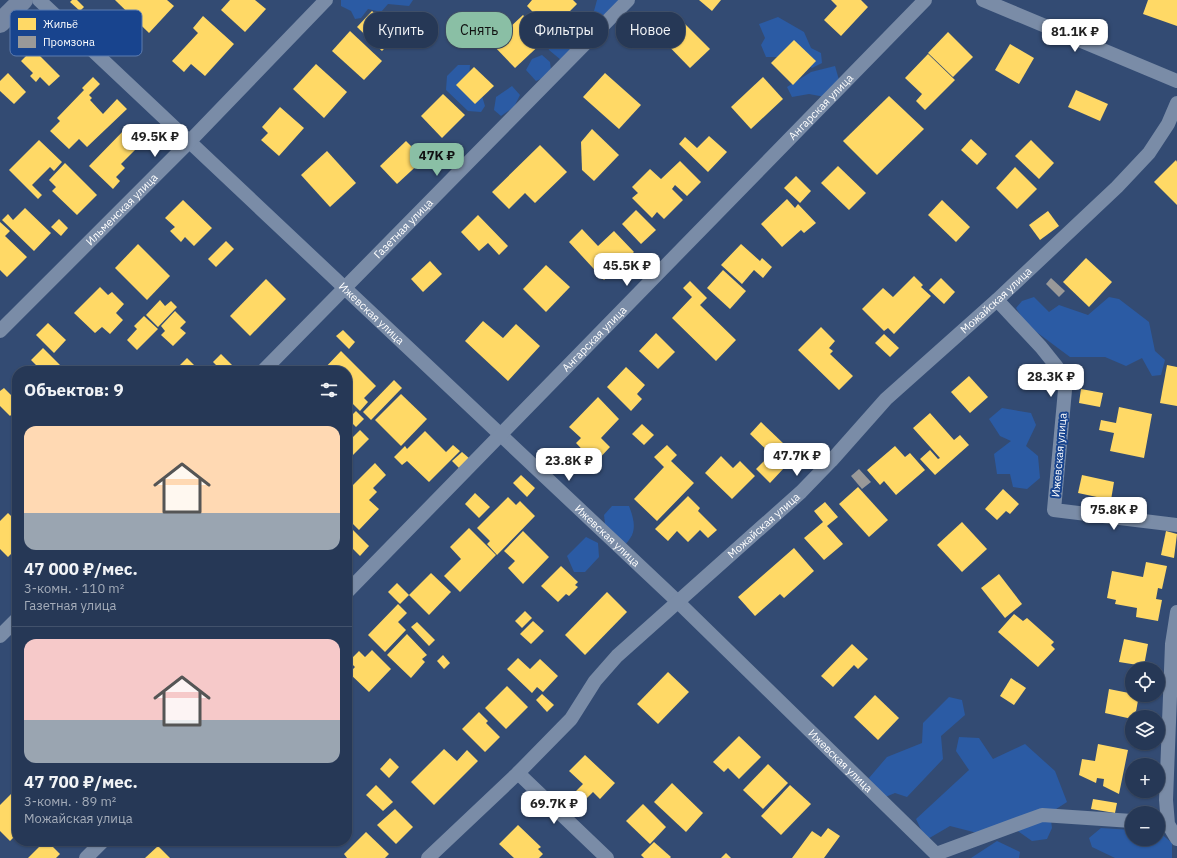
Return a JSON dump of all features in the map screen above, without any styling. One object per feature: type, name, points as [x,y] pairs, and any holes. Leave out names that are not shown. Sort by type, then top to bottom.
[{"type":"street","points":[[13,10],[23,0]]},
{"type":"street","name":"Ижевская улица","points":[[39,0],[50,10]]},
{"type":"street","name":"Ильменская улица","points":[[0,331],[190,141],[326,0]]},
{"type":"street","name":"Газетная улица","points":[[268,366],[628,0]]},
{"type":"street","name":"Ангарская улица","points":[[352,587],[925,0]]},
{"type":"street","points":[[983,0],[1177,81]]},
{"type":"street","points":[[0,23],[10,13]]},
{"type":"street","name":"Ижевская улица","points":[[99,56],[677,601],[936,854],[1042,815],[1125,821]]},
{"type":"street","name":"Можайская улица","points":[[428,858],[518,773],[571,719],[595,681],[617,656],[801,492],[831,461],[886,399],[998,300],[1117,187],[1149,153],[1168,124],[1177,103]]},
{"type":"street","name":"Ижевская улица","points":[[998,300],[1041,347],[1057,367],[1065,390],[1054,510],[1177,526]]},
{"type":"street","points":[[1165,808],[1172,652],[1177,612]]},
{"type":"street","points":[[0,636],[12,624]]},
{"type":"street","points":[[518,773],[607,858]]},
{"type":"street","points":[[1165,825],[1177,839]]},
{"type":"street","points":[[86,858],[98,846]]},
{"type":"shaded area","points":[[341,0],[413,0],[409,6],[388,4],[381,12],[368,9],[364,12],[361,18],[355,19],[351,11],[341,6]]},
{"type":"shaded area","points":[[597,0],[619,0],[610,14],[608,14],[608,12],[590,12],[594,11]]},
{"type":"shaded area","points":[[778,17],[804,32],[811,48],[821,53],[822,63],[812,68],[798,57],[766,57],[761,45],[765,38],[759,24]]},
{"type":"shaded area","points":[[548,48],[575,48],[561,60]]},
{"type":"shaded area","points":[[542,55],[550,62],[551,70],[545,77],[536,81],[526,70],[532,59]]},
{"type":"shaded area","points":[[458,65],[470,65],[469,77],[481,93],[485,106],[481,112],[468,111],[446,90],[447,76]]},
{"type":"shaded area","points":[[835,66],[839,80],[825,97],[809,94],[792,97],[787,87],[811,72]]},
{"type":"shaded area","points":[[512,86],[520,95],[514,107],[501,116],[494,110],[496,97]]},
{"type":"shaded area","points":[[1034,297],[1049,312],[1059,305],[1088,315],[1109,297],[1119,299],[1149,322],[1155,351],[1165,360],[1161,375],[1152,376],[1142,358],[1126,366],[1105,357],[1070,357],[1027,325],[1016,308],[1022,301]]},
{"type":"shaded area","points":[[1002,408],[1031,413],[1036,425],[1026,446],[1038,456],[1040,478],[1027,489],[1013,487],[1010,474],[997,474],[994,454],[1011,441],[1000,436],[989,419]]},
{"type":"shaded area","points":[[612,506],[629,506],[634,525],[632,535],[629,540],[619,550],[607,542],[604,515]]},
{"type":"shaded area","points":[[586,537],[598,543],[599,557],[585,572],[574,572],[567,556]]},
{"type":"shaded area","points":[[949,697],[962,700],[965,715],[941,736],[943,759],[907,797],[895,793],[883,798],[869,778],[887,757],[922,743],[923,723]]},
{"type":"shaded area","points":[[959,737],[979,738],[993,759],[1025,744],[1055,771],[1067,802],[1050,813],[1052,828],[1047,839],[1032,841],[1009,825],[981,834],[950,826],[926,840],[916,819],[969,770],[956,751]]},
{"type":"shaded area","points":[[1101,828],[1125,830],[1125,846],[1165,846],[1165,837],[1172,843],[1172,858],[1115,858],[1092,847],[1089,838]]},
{"type":"shaded area","points":[[997,841],[1020,852],[1019,858],[971,858]]},
{"type":"building: Жильё","points":[[72,0],[77,0],[84,7],[79,10],[70,2]]},
{"type":"building: Жильё","points":[[115,0],[167,0],[174,6],[149,33],[142,26],[142,10],[125,10]]},
{"type":"building: Жильё","points":[[230,0],[255,0],[266,9],[245,32],[221,10]]},
{"type":"building: Жильё","points":[[532,0],[573,0],[577,4],[569,12],[533,12],[527,6]]},
{"type":"building: Жильё","points":[[699,0],[721,0],[712,11]]},
{"type":"building: Жильё","points":[[831,0],[861,0],[868,7],[841,36],[824,20],[837,6]]},
{"type":"building: Жильё","points":[[1148,0],[1177,0],[1177,26],[1143,14]]},
{"type":"building: Жильё","points":[[203,16],[234,44],[205,76],[191,64],[184,72],[172,61],[198,33],[193,28]]},
{"type":"building: Жильё","points":[[520,18],[520,48],[536,48],[515,68],[496,48],[512,48],[512,25]]},
{"type":"building: Жильё","points":[[364,20],[364,34],[357,27]]},
{"type":"building: Жильё","points":[[685,24],[710,49],[690,68],[671,48],[685,48]]},
{"type":"building: Жильё","points":[[350,31],[364,44],[364,48],[368,48],[382,61],[364,80],[332,51]]},
{"type":"building: Жильё","points":[[948,32],[973,57],[953,77],[928,53]]},
{"type":"building: Жильё","points":[[794,40],[816,61],[793,85],[771,63]]},
{"type":"building: Жильё","points":[[1010,44],[1034,58],[1019,84],[995,70]]},
{"type":"building: Жильё","points":[[928,54],[955,80],[925,110],[916,101],[922,94],[905,78]]},
{"type":"building: Жильё","points":[[26,56],[40,56],[60,76],[49,86],[40,77],[36,82],[30,76],[33,73],[21,61]]},
{"type":"building: Жильё","points":[[316,64],[347,92],[324,118],[293,89]]},
{"type":"building: Жильё","points":[[474,67],[494,86],[475,104],[456,85]]},
{"type":"building: Жильё","points":[[8,73],[26,92],[14,104],[0,91],[0,81]]},
{"type":"building: Жильё","points":[[605,73],[641,105],[619,129],[583,97]]},
{"type":"building: Жильё","points":[[93,77],[100,84],[89,95],[92,98],[90,100],[103,114],[117,99],[127,109],[87,147],[79,139],[69,149],[50,131],[60,121],[57,118],[84,90],[82,88]]},
{"type":"building: Жильё","points":[[763,77],[783,99],[751,129],[731,107]]},
{"type":"building: Жильё","points":[[1076,90],[1108,104],[1100,121],[1068,107]]},
{"type":"building: Жильё","points":[[443,94],[465,115],[442,138],[421,116]]},
{"type":"building: Жильё","points":[[889,96],[924,129],[877,175],[843,141]]},
{"type":"building: Жильё","points":[[280,107],[304,128],[279,156],[261,140],[268,133],[262,127]]},
{"type":"building: Жильё","points":[[128,126],[144,141],[121,164],[125,168],[116,177],[120,181],[113,189],[89,166]]},
{"type":"building: Жильё","points":[[592,129],[619,155],[594,181],[582,170],[581,142]]},
{"type":"building: Жильё","points":[[709,136],[727,152],[708,172],[679,144],[685,137],[697,148]]},
{"type":"building: Жильё","points":[[971,139],[987,154],[977,165],[961,150]]},
{"type":"building: Жильё","points":[[39,140],[62,162],[54,171],[50,167],[32,185],[42,195],[38,199],[9,170]]},
{"type":"building: Жильё","points":[[1031,140],[1054,163],[1039,179],[1015,156]]},
{"type":"building: Жильё","points":[[406,141],[424,159],[397,184],[380,166]]},
{"type":"building: Жильё","points":[[540,145],[567,172],[535,203],[525,193],[509,209],[492,192]]},
{"type":"building: Жильё","points":[[327,151],[356,183],[330,207],[301,175]]},
{"type":"building: Жильё","points":[[1176,160],[1177,162],[1177,205],[1154,182]]},
{"type":"building: Жильё","points":[[680,161],[701,182],[687,196],[675,185],[672,189],[683,200],[664,219],[657,212],[652,218],[632,198],[638,193],[632,187],[650,169],[661,179]]},
{"type":"building: Жильё","points":[[65,163],[97,195],[77,215],[52,191],[56,187],[49,180]]},
{"type":"building: Жильё","points":[[838,166],[866,193],[849,210],[821,183]]},
{"type":"building: Жильё","points":[[1015,167],[1037,189],[1017,209],[996,188]]},
{"type":"building: Жильё","points":[[796,176],[811,191],[800,203],[784,188]]},
{"type":"building: Жильё","points":[[787,199],[795,208],[798,204],[816,223],[804,233],[801,230],[782,247],[761,224]]},
{"type":"building: Жильё","points":[[183,200],[212,228],[194,246],[185,237],[181,242],[170,231],[175,227],[165,218]]},
{"type":"building: Жильё","points":[[942,200],[970,227],[956,242],[928,215]]},
{"type":"building: Жильё","points":[[25,208],[51,233],[34,251],[2,220],[8,214],[13,220]]},
{"type":"building: Жильё","points":[[636,210],[656,230],[641,244],[622,224]]},
{"type":"building: Жильё","points":[[1048,211],[1059,226],[1040,240],[1029,225]]},
{"type":"building: Жильё","points":[[478,215],[508,246],[499,255],[488,243],[479,251],[461,232]]},
{"type":"building: Жильё","points":[[59,219],[68,228],[61,236],[51,227]]},
{"type":"building: Жильё","points":[[0,222],[10,231],[5,236],[27,257],[7,277],[0,270]]},
{"type":"building: Жильё","points":[[582,229],[598,246],[614,231],[634,252],[604,280],[569,242]]},
{"type":"building: Жильё","points":[[226,241],[234,249],[216,267],[208,259]]},
{"type":"building: Жильё","points":[[138,244],[170,276],[147,300],[115,268]]},
{"type":"building: Жильё","points":[[741,244],[760,261],[762,258],[772,267],[763,278],[754,270],[742,284],[721,265]]},
{"type":"building: Жильё","points":[[1086,258],[1112,282],[1089,307],[1063,282]]},
{"type":"building: Жильё","points":[[430,261],[442,274],[423,292],[411,279]]},
{"type":"building: Жильё","points":[[546,265],[570,287],[546,312],[523,289]]},
{"type":"building: Жильё","points":[[723,270],[746,291],[730,309],[707,288]]},
{"type":"building: Жильё","points":[[914,276],[923,285],[921,287],[931,296],[894,334],[888,328],[884,331],[862,309],[883,288],[893,297]]},
{"type":"building: Жильё","points":[[941,278],[955,292],[944,304],[929,290]]},
{"type":"building: Жильё","points":[[266,279],[286,299],[250,336],[230,316]]},
{"type":"building: Жильё","points":[[690,281],[707,298],[700,305],[736,340],[716,361],[672,318],[692,297],[683,288]]},
{"type":"building: Жильё","points":[[100,287],[108,295],[112,292],[124,304],[116,313],[123,320],[110,334],[102,327],[95,333],[74,313]]},
{"type":"building: Жильё","points":[[160,300],[165,306],[171,301],[177,307],[158,327],[146,315]]},
{"type":"building: Жильё","points":[[175,311],[186,322],[180,328],[186,333],[173,346],[161,335],[165,331],[161,326]]},
{"type":"building: Жильё","points":[[144,316],[158,329],[137,350],[127,340],[137,329],[134,326]]},
{"type":"building: Жильё","points":[[483,321],[503,338],[516,324],[540,346],[508,381],[465,341]]},
{"type":"building: Жильё","points":[[48,323],[66,340],[54,353],[36,335]]},
{"type":"building: Жильё","points":[[821,327],[835,341],[829,348],[833,351],[830,354],[853,376],[839,390],[798,350]]},
{"type":"building: Жильё","points":[[343,330],[355,342],[349,349],[336,336]]},
{"type":"building: Жильё","points":[[656,333],[675,352],[658,369],[639,351]]},
{"type":"building: Жильё","points":[[884,334],[899,348],[890,357],[875,343]]},
{"type":"building: Жильё","points":[[43,348],[61,366],[37,366],[31,360]]},
{"type":"building: Жильё","points":[[341,351],[376,386],[364,398],[368,402],[360,411],[352,403],[352,366],[327,366]]},
{"type":"building: Жильё","points":[[221,354],[233,366],[217,366],[213,362]]},
{"type":"building: Жильё","points":[[187,358],[195,366],[179,366]]},
{"type":"building: Жильё","points":[[1167,365],[1177,367],[1177,406],[1160,403]]},
{"type":"building: Жильё","points":[[626,367],[645,385],[637,394],[642,399],[631,411],[607,387]]},
{"type":"building: Жильё","points":[[969,376],[988,397],[970,413],[951,392]]},
{"type":"building: Жильё","points":[[394,380],[402,388],[371,420],[363,412]]},
{"type":"building: Жильё","points":[[4,388],[12,396],[12,414],[10,416],[0,406],[0,391]]},
{"type":"building: Жильё","points":[[1081,389],[1103,393],[1100,407],[1079,403]]},
{"type":"building: Жильё","points":[[401,394],[427,419],[401,446],[375,420]]},
{"type":"building: Жильё","points":[[598,397],[619,419],[601,438],[610,447],[595,463],[576,443],[581,438],[569,427]]},
{"type":"building: Жильё","points":[[1119,407],[1152,414],[1144,458],[1110,451],[1114,433],[1099,430],[1101,420],[1116,423]]},
{"type":"building: Жильё","points":[[356,411],[364,419],[356,427],[352,423],[352,415]]},
{"type":"building: Жильё","points":[[930,413],[954,440],[960,435],[969,445],[935,475],[920,459],[930,450],[938,459],[940,458],[913,428]]},
{"type":"building: Жильё","points":[[761,422],[784,444],[773,456],[750,434]]},
{"type":"building: Жильё","points":[[642,424],[654,435],[644,445],[632,434]]},
{"type":"building: Жильё","points":[[360,430],[369,439],[352,456],[352,438]]},
{"type":"building: Жильё","points":[[425,431],[446,452],[453,445],[460,451],[429,482],[407,461],[402,465],[394,457],[405,446],[407,449]]},
{"type":"building: Жильё","points":[[667,445],[677,455],[671,461],[694,483],[657,521],[634,499],[664,467],[654,457]]},
{"type":"building: Жильё","points":[[895,446],[905,457],[910,453],[925,470],[896,495],[884,481],[880,485],[867,470]]},
{"type":"building: Жильё","points":[[462,452],[470,459],[460,469],[452,461]]},
{"type":"building: Жильё","points":[[721,456],[733,468],[740,461],[755,476],[732,499],[705,473]]},
{"type":"building: Жильё","points":[[765,460],[770,466],[776,460],[784,468],[770,483],[756,469]]},
{"type":"building: Жильё","points":[[375,463],[386,475],[373,488],[377,492],[369,500],[379,509],[359,530],[352,523],[352,486]]},
{"type":"building: Жильё","points":[[521,475],[535,488],[527,497],[513,483]]},
{"type":"building: Жильё","points":[[1082,475],[1114,482],[1111,500],[1078,493]]},
{"type":"building: Жильё","points":[[858,487],[888,520],[869,537],[839,504]]},
{"type":"building: Жильё","points":[[1003,489],[1019,504],[1010,514],[1006,511],[997,520],[985,509]]},
{"type":"building: Жильё","points":[[475,493],[490,507],[479,518],[465,504]]},
{"type":"building: Жильё","points":[[688,496],[700,508],[698,511],[717,530],[708,538],[700,530],[688,542],[677,531],[668,541],[655,529]]},
{"type":"building: Жильё","points":[[508,497],[516,505],[520,501],[535,516],[497,555],[487,544],[490,541],[477,528]]},
{"type":"building: Жильё","points":[[825,502],[838,517],[827,526],[843,544],[824,560],[804,538],[823,522],[814,511]]},
{"type":"building: Жильё","points":[[8,513],[12,517],[12,553],[8,557],[0,549],[0,521]]},
{"type":"building: Жильё","points":[[962,522],[987,549],[962,572],[937,545]]},
{"type":"building: Жильё","points":[[469,528],[496,555],[460,592],[444,576],[461,559],[450,547]]},
{"type":"building: Жильё","points":[[352,529],[369,546],[360,556],[352,548]]},
{"type":"building: Жильё","points":[[523,531],[549,557],[523,584],[508,568],[515,561],[504,551]]},
{"type":"building: Жильё","points":[[1166,531],[1177,534],[1174,558],[1161,555]]},
{"type":"building: Жильё","points":[[794,548],[814,571],[784,598],[780,594],[755,616],[738,597]]},
{"type":"building: Жильё","points":[[1146,562],[1167,566],[1162,589],[1158,588],[1156,599],[1162,600],[1158,621],[1136,617],[1137,608],[1115,604],[1116,600],[1107,598],[1112,571],[1143,577]]},
{"type":"building: Жильё","points":[[561,566],[578,582],[575,585],[578,587],[569,596],[566,594],[558,602],[541,586]]},
{"type":"building: Жильё","points":[[431,573],[451,592],[429,615],[409,595]]},
{"type":"building: Жильё","points":[[999,574],[1022,604],[1005,618],[981,588]]},
{"type":"building: Жильё","points":[[397,583],[409,595],[400,604],[388,592]]},
{"type":"building: Жильё","points":[[607,592],[627,612],[585,655],[565,635]]},
{"type":"building: Жильё","points":[[398,604],[407,613],[398,622],[406,630],[385,652],[368,635]]},
{"type":"building: Жильё","points":[[525,611],[532,618],[522,628],[515,621]]},
{"type":"building: Жильё","points":[[1014,614],[1023,621],[1027,618],[1054,642],[1051,645],[1055,649],[1038,667],[998,632]]},
{"type":"building: Жильё","points":[[533,621],[544,631],[531,644],[520,634]]},
{"type":"building: Жильё","points":[[417,622],[435,640],[429,646],[411,627]]},
{"type":"building: Жильё","points":[[407,634],[427,655],[422,659],[425,662],[411,678],[387,655]]},
{"type":"building: Жильё","points":[[1124,639],[1148,644],[1145,662],[1119,662]]},
{"type":"building: Жильё","points":[[852,644],[868,659],[858,669],[854,665],[833,687],[821,676]]},
{"type":"building: Жильё","points":[[372,650],[391,669],[369,692],[352,676],[352,670],[355,667],[352,664],[352,658],[359,651],[365,657]]},
{"type":"building: Жильё","points":[[443,655],[450,663],[444,669],[437,661]]},
{"type":"building: Жильё","points":[[518,658],[530,669],[540,659],[558,676],[543,692],[537,687],[532,693],[507,669]]},
{"type":"building: Жильё","points":[[668,672],[689,692],[658,724],[637,704]]},
{"type":"building: Жильё","points":[[1011,678],[1026,688],[1014,705],[1000,696]]},
{"type":"building: Жильё","points":[[507,686],[528,707],[506,729],[485,708]]},
{"type":"building: Жильё","points":[[1109,689],[1125,692],[1125,702],[1138,702],[1136,710],[1125,710],[1125,717],[1105,713]]},
{"type":"building: Жильё","points":[[542,694],[554,705],[547,712],[536,700]]},
{"type":"building: Жильё","points":[[875,695],[899,718],[878,740],[854,717]]},
{"type":"building: Жильё","points":[[479,712],[488,721],[486,723],[500,737],[485,752],[462,729]]},
{"type":"building: Жильё","points":[[739,736],[761,757],[739,779],[728,768],[724,772],[713,762]]},
{"type":"building: Жильё","points":[[1098,744],[1128,750],[1126,758],[1125,758],[1119,794],[1103,786],[1104,779],[1097,778],[1096,783],[1079,775],[1082,759],[1095,761]]},
{"type":"building: Жильё","points":[[444,749],[457,761],[467,750],[478,761],[434,805],[411,782]]},
{"type":"building: Жильё","points":[[585,755],[615,783],[600,799],[593,792],[585,800],[576,791],[583,784],[569,771]]},
{"type":"building: Жильё","points":[[390,758],[399,767],[389,778],[380,769]]},
{"type":"building: Жильё","points":[[768,764],[788,783],[763,809],[743,790]]},
{"type":"building: Жильё","points":[[672,783],[703,813],[686,832],[654,802]]},
{"type":"building: Жильё","points":[[376,785],[393,802],[383,811],[366,795]]},
{"type":"building: Жильё","points":[[790,785],[811,804],[781,835],[761,816]]},
{"type":"building: Жильё","points":[[11,794],[12,795],[12,839],[10,841],[0,831],[0,805]]},
{"type":"building: Жильё","points":[[1093,799],[1117,803],[1115,813],[1091,809]]},
{"type":"building: Жильё","points":[[643,804],[666,827],[650,844],[626,821]]},
{"type":"building: Жильё","points":[[395,809],[413,827],[396,844],[377,825]]},
{"type":"building: Жильё","points":[[518,825],[541,847],[538,849],[543,854],[539,858],[514,858],[499,844]]},
{"type":"building: Жильё","points":[[828,828],[840,836],[824,858],[792,858],[812,831],[821,837]]},
{"type":"building: Жильё","points":[[366,832],[389,854],[385,858],[347,858],[344,854]]},
{"type":"building: Жильё","points":[[654,842],[671,857],[644,858],[641,855]]},
{"type":"building: Жильё","points":[[40,846],[52,846],[60,854],[56,858],[28,858]]},
{"type":"building: Жильё","points":[[158,846],[170,858],[145,858]]},
{"type":"building: Жильё","points":[[726,853],[731,858],[721,858]]},
{"type":"building: Промзона","points":[[1051,278],[1065,291],[1059,297],[1046,284]]},
{"type":"building: Промзона","points":[[859,469],[871,482],[862,489],[851,476]]}]
